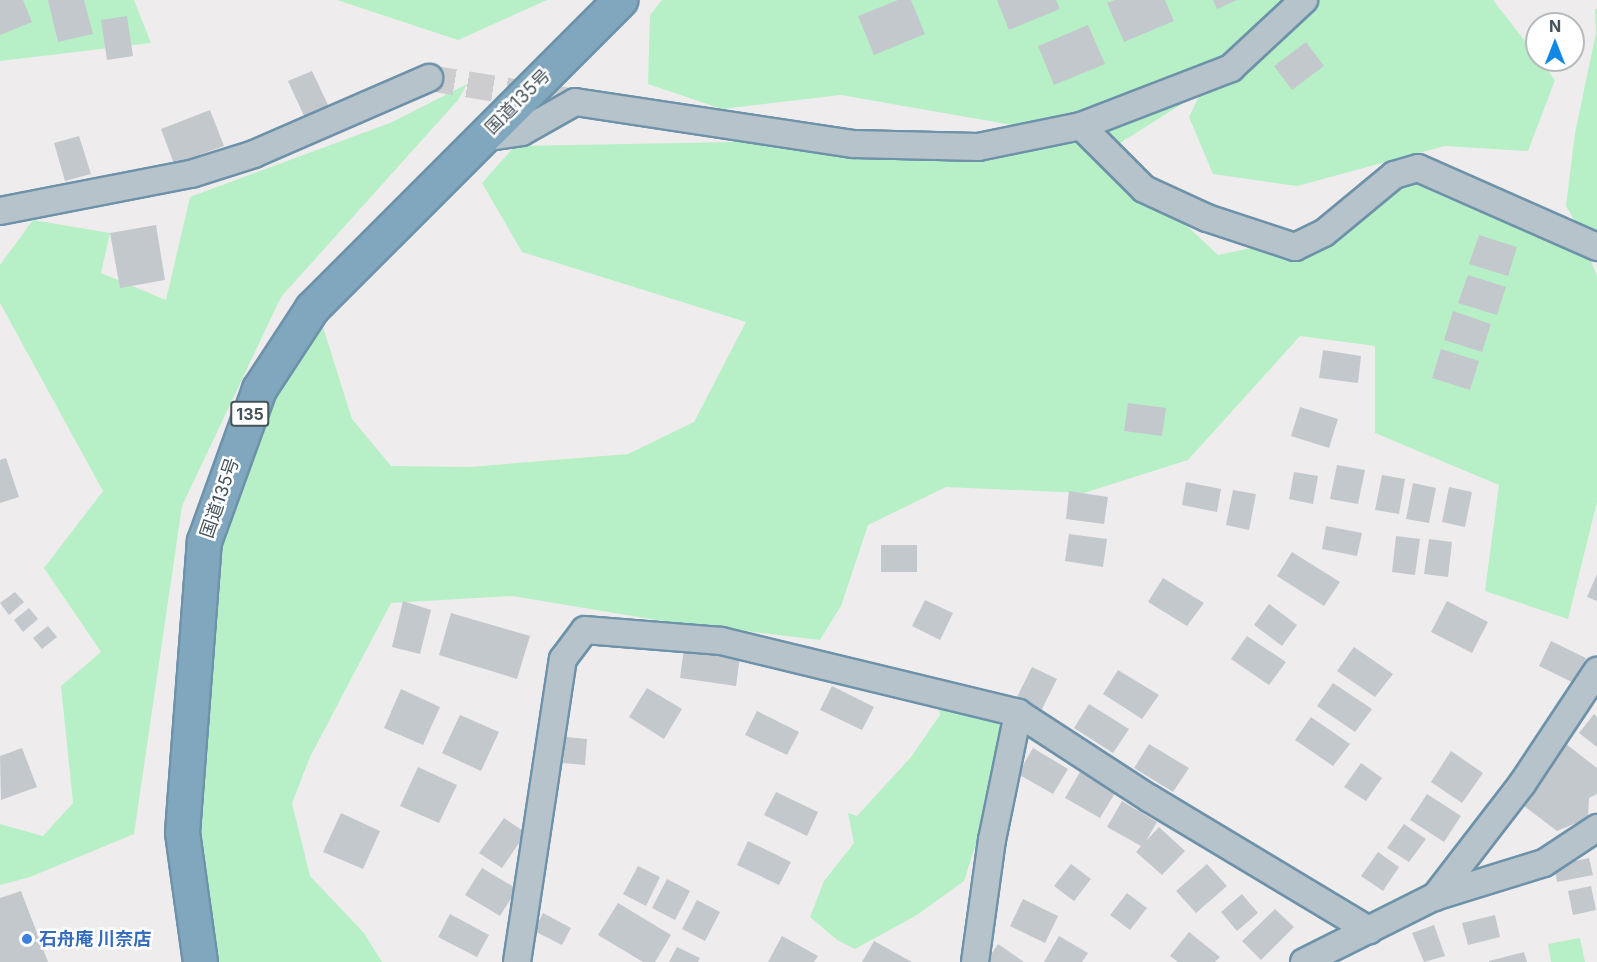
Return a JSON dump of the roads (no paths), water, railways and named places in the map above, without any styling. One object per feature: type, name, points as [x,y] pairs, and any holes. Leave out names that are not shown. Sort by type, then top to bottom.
[{"type":"highway","name":"国道135号","points":[[200,962],[182,832],[204,540],[259,389],[312,308],[620,0]]},
{"type":"street","points":[[482,138],[522,132],[575,102],[854,144],[978,147],[1081,126],[1231,68],[1304,0]]},
{"type":"street","points":[[0,211],[191,174],[254,154],[429,78]]},
{"type":"street","points":[[1081,126],[1144,189],[1207,218],[1295,247],[1324,233],[1394,175],[1418,168],[1597,247]]},
{"type":"street","points":[[517,962],[563,659],[585,630],[721,641],[1018,713],[1149,798],[1369,930]]},
{"type":"street","points":[[1434,897],[1522,784],[1597,671]]},
{"type":"street","points":[[975,962],[992,840],[1018,713]]},
{"type":"street","points":[[1304,962],[1434,897],[1544,863],[1597,828]]},
{"type":"tunnel","points":[[429,78],[575,102]]},
{"type":"place","name":"石舟庵 川奈店","points":[[27,939]]}]
